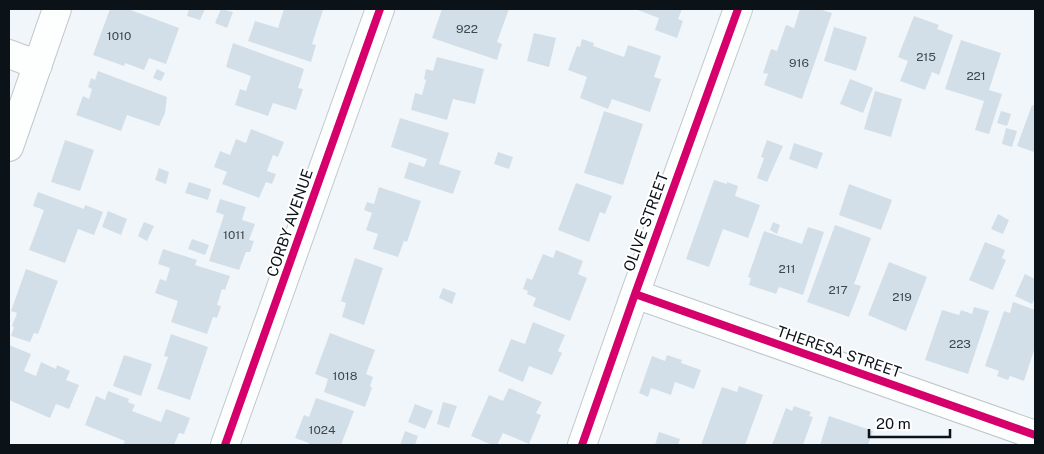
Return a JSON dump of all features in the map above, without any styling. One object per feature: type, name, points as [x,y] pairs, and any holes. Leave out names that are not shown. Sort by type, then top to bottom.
[{"type":"street","points":[[9,147],[57,9]]},
{"type":"street","name":"CORBY AVENUE","points":[[225,445],[380,9]]},
{"type":"street","name":"OLIVE STREET","points":[[582,445],[634,294],[738,9]]},
{"type":"street","points":[[9,54],[38,65]]},
{"type":"street","name":"THERESA STREET","points":[[634,294],[1035,435]]},
{"type":"building","points":[[110,9],[128,9],[179,28],[166,64],[149,58],[144,70],[125,63],[124,66],[93,55]]},
{"type":"building","points":[[189,9],[205,9],[200,20],[187,16]]},
{"type":"building","points":[[221,9],[233,12],[227,28],[215,23]]},
{"type":"building","points":[[284,9],[323,10],[312,44],[316,45],[311,62],[248,41],[255,21],[278,28]]},
{"type":"building","points":[[442,9],[509,9],[497,42],[502,44],[497,60],[432,38]]},
{"type":"building","points":[[635,9],[682,9],[678,19],[683,21],[677,38],[655,30],[659,18]]},
{"type":"building","points":[[800,9],[819,9],[832,13],[802,99],[764,85],[768,74],[763,73],[771,49],[777,51],[786,25],[794,28]]},
{"type":"building","points":[[914,16],[939,25],[937,29],[953,35],[939,75],[932,72],[925,90],[900,81],[908,61],[898,57]]},
{"type":"building","points":[[834,27],[867,37],[856,71],[824,61]]},
{"type":"building","points":[[534,33],[556,38],[549,67],[527,61]]},
{"type":"building","points":[[582,39],[594,43],[593,46],[624,57],[628,45],[661,56],[654,77],[661,79],[650,112],[612,99],[608,109],[580,98],[587,77],[568,70],[577,46],[580,47]]},
{"type":"building","points":[[961,40],[1001,53],[989,90],[1002,94],[989,134],[975,130],[984,101],[945,89]]},
{"type":"building","points":[[233,43],[304,69],[298,88],[303,89],[296,110],[273,103],[268,116],[235,105],[240,89],[246,91],[251,76],[226,67]]},
{"type":"building","points":[[437,57],[484,69],[475,104],[453,99],[447,120],[411,110],[415,93],[422,95],[426,80],[424,79],[426,69],[433,71]]},
{"type":"building","points":[[157,69],[165,73],[161,81],[153,78]]},
{"type":"building","points":[[98,71],[167,97],[165,113],[159,126],[127,115],[121,131],[76,115],[83,96],[89,99],[92,89],[88,87],[91,78],[95,80]]},
{"type":"building","points":[[850,79],[873,88],[863,113],[840,104]]},
{"type":"building","points":[[875,91],[902,99],[891,137],[864,129]]},
{"type":"building","points":[[1032,105],[1035,106],[1034,152],[1017,146]]},
{"type":"building","points":[[604,111],[643,124],[623,185],[584,173]]},
{"type":"building","points":[[1001,111],[1011,114],[1007,126],[997,123]]},
{"type":"building","points":[[400,118],[449,133],[439,164],[461,171],[453,194],[404,178],[409,162],[424,167],[427,159],[391,147]]},
{"type":"building","points":[[1006,128],[1017,131],[1012,147],[1002,144]]},
{"type":"building","points":[[251,129],[284,142],[278,157],[273,155],[267,171],[276,174],[272,184],[266,182],[259,198],[222,184],[227,172],[214,167],[220,151],[230,155],[236,139],[246,143]]},
{"type":"building","points":[[65,140],[94,150],[80,191],[51,182]]},
{"type":"building","points":[[767,140],[783,146],[767,182],[757,178],[764,158],[761,157]]},
{"type":"building","points":[[794,143],[823,153],[817,169],[789,159]]},
{"type":"building","points":[[498,152],[513,157],[509,169],[494,164]]},
{"type":"building","points":[[159,168],[169,172],[166,184],[155,180]]},
{"type":"building","points":[[714,180],[738,186],[735,196],[760,205],[748,238],[723,229],[709,267],[686,259]]},
{"type":"building","points":[[189,182],[211,189],[208,200],[185,193]]},
{"type":"building","points":[[576,183],[612,196],[605,214],[600,212],[589,242],[558,230]]},
{"type":"building","points":[[849,184],[892,200],[881,230],[839,215]]},
{"type":"building","points":[[379,187],[421,201],[407,242],[404,241],[398,257],[373,249],[378,234],[366,230],[372,213],[364,210],[367,202],[374,204]]},
{"type":"building","points":[[38,192],[84,209],[85,205],[103,212],[94,235],[78,229],[65,263],[29,250],[44,210],[33,206]]},
{"type":"building","points":[[220,199],[246,207],[242,220],[255,224],[249,240],[254,241],[250,252],[246,252],[239,270],[209,261],[224,215],[216,212]]},
{"type":"building","points":[[108,211],[127,219],[121,235],[102,227]]},
{"type":"building","points":[[998,214],[1009,220],[1003,234],[991,229]]},
{"type":"building","points":[[144,222],[154,226],[147,241],[138,236]]},
{"type":"building","points":[[773,222],[780,225],[777,234],[770,230]]},
{"type":"building","points":[[835,225],[871,238],[854,284],[861,286],[849,317],[807,302]]},
{"type":"building","points":[[808,227],[824,232],[803,295],[779,287],[776,294],[749,285],[751,278],[748,277],[764,231],[802,244]]},
{"type":"building","points":[[192,239],[209,245],[205,255],[188,249]]},
{"type":"building","points":[[985,242],[1005,250],[1002,258],[1006,260],[993,290],[969,280]]},
{"type":"building","points":[[163,249],[197,260],[195,265],[230,276],[225,290],[222,289],[217,305],[221,306],[217,318],[213,317],[207,334],[171,322],[178,301],[155,293],[160,279],[166,281],[170,268],[158,264]]},
{"type":"building","points":[[556,250],[583,261],[578,274],[587,278],[570,321],[533,306],[536,298],[527,294],[528,291],[523,289],[527,278],[532,280],[543,254],[553,258]]},
{"type":"building","points":[[355,258],[383,268],[364,325],[342,317],[346,303],[341,301]]},
{"type":"building","points":[[889,262],[927,277],[906,331],[868,315]]},
{"type":"building","points":[[26,269],[58,281],[38,334],[34,333],[30,342],[11,336],[14,327],[12,326],[17,313],[11,311]]},
{"type":"building","points":[[1025,274],[1035,279],[1035,298],[1032,304],[1015,296]]},
{"type":"building","points":[[443,288],[456,293],[452,304],[439,298]]},
{"type":"building","points":[[1013,302],[1035,310],[1035,347],[1024,381],[1010,376],[1008,380],[997,376],[999,371],[985,366],[1004,311],[1010,313]]},
{"type":"building","points":[[974,307],[989,311],[968,374],[925,360],[942,310],[959,315],[961,310],[972,314]]},
{"type":"building","points":[[533,322],[565,335],[558,351],[562,353],[552,375],[529,366],[523,382],[498,371],[511,339],[525,344]]},
{"type":"building","points":[[330,333],[375,350],[366,374],[373,377],[370,386],[372,388],[365,407],[324,392],[328,379],[315,374]]},
{"type":"building","points":[[171,334],[208,347],[190,400],[157,389],[168,357],[164,356]]},
{"type":"building","points":[[9,345],[31,354],[24,371],[36,376],[41,362],[56,369],[57,365],[70,371],[66,380],[79,385],[69,409],[56,404],[50,418],[9,400]]},
{"type":"building","points":[[124,355],[152,364],[141,396],[113,386]]},
{"type":"building","points":[[667,355],[682,360],[681,363],[701,370],[694,389],[675,382],[671,395],[651,388],[648,397],[639,393],[652,356],[665,361]]},
{"type":"building","points":[[739,386],[763,395],[745,445],[701,445],[722,387],[737,392]]},
{"type":"building","points":[[509,388],[542,402],[536,413],[541,415],[529,444],[503,433],[497,445],[492,445],[471,436],[489,395],[503,401]]},
{"type":"building","points":[[108,391],[129,399],[128,402],[135,405],[132,411],[161,422],[166,409],[190,418],[184,434],[179,433],[174,445],[123,445],[125,441],[85,425],[96,396],[105,400]]},
{"type":"building","points":[[316,398],[354,411],[341,445],[308,445],[309,443],[295,438],[304,415],[309,417]]},
{"type":"building","points":[[443,402],[457,406],[449,428],[437,424]]},
{"type":"building","points":[[415,404],[433,411],[425,429],[408,422]]},
{"type":"building","points":[[794,406],[811,412],[809,416],[813,417],[803,445],[772,445],[786,408],[792,411]]},
{"type":"building","points":[[829,416],[873,431],[868,445],[820,445]]},
{"type":"building","points":[[405,431],[418,436],[415,445],[400,445]]},
{"type":"building","points":[[659,432],[680,439],[678,445],[655,445]]},
{"type":"cycle path","points":[[225,445],[380,9]]},
{"type":"cycle path","points":[[582,445],[738,9]]},
{"type":"cycle path","points":[[635,294],[1035,435]]}]
